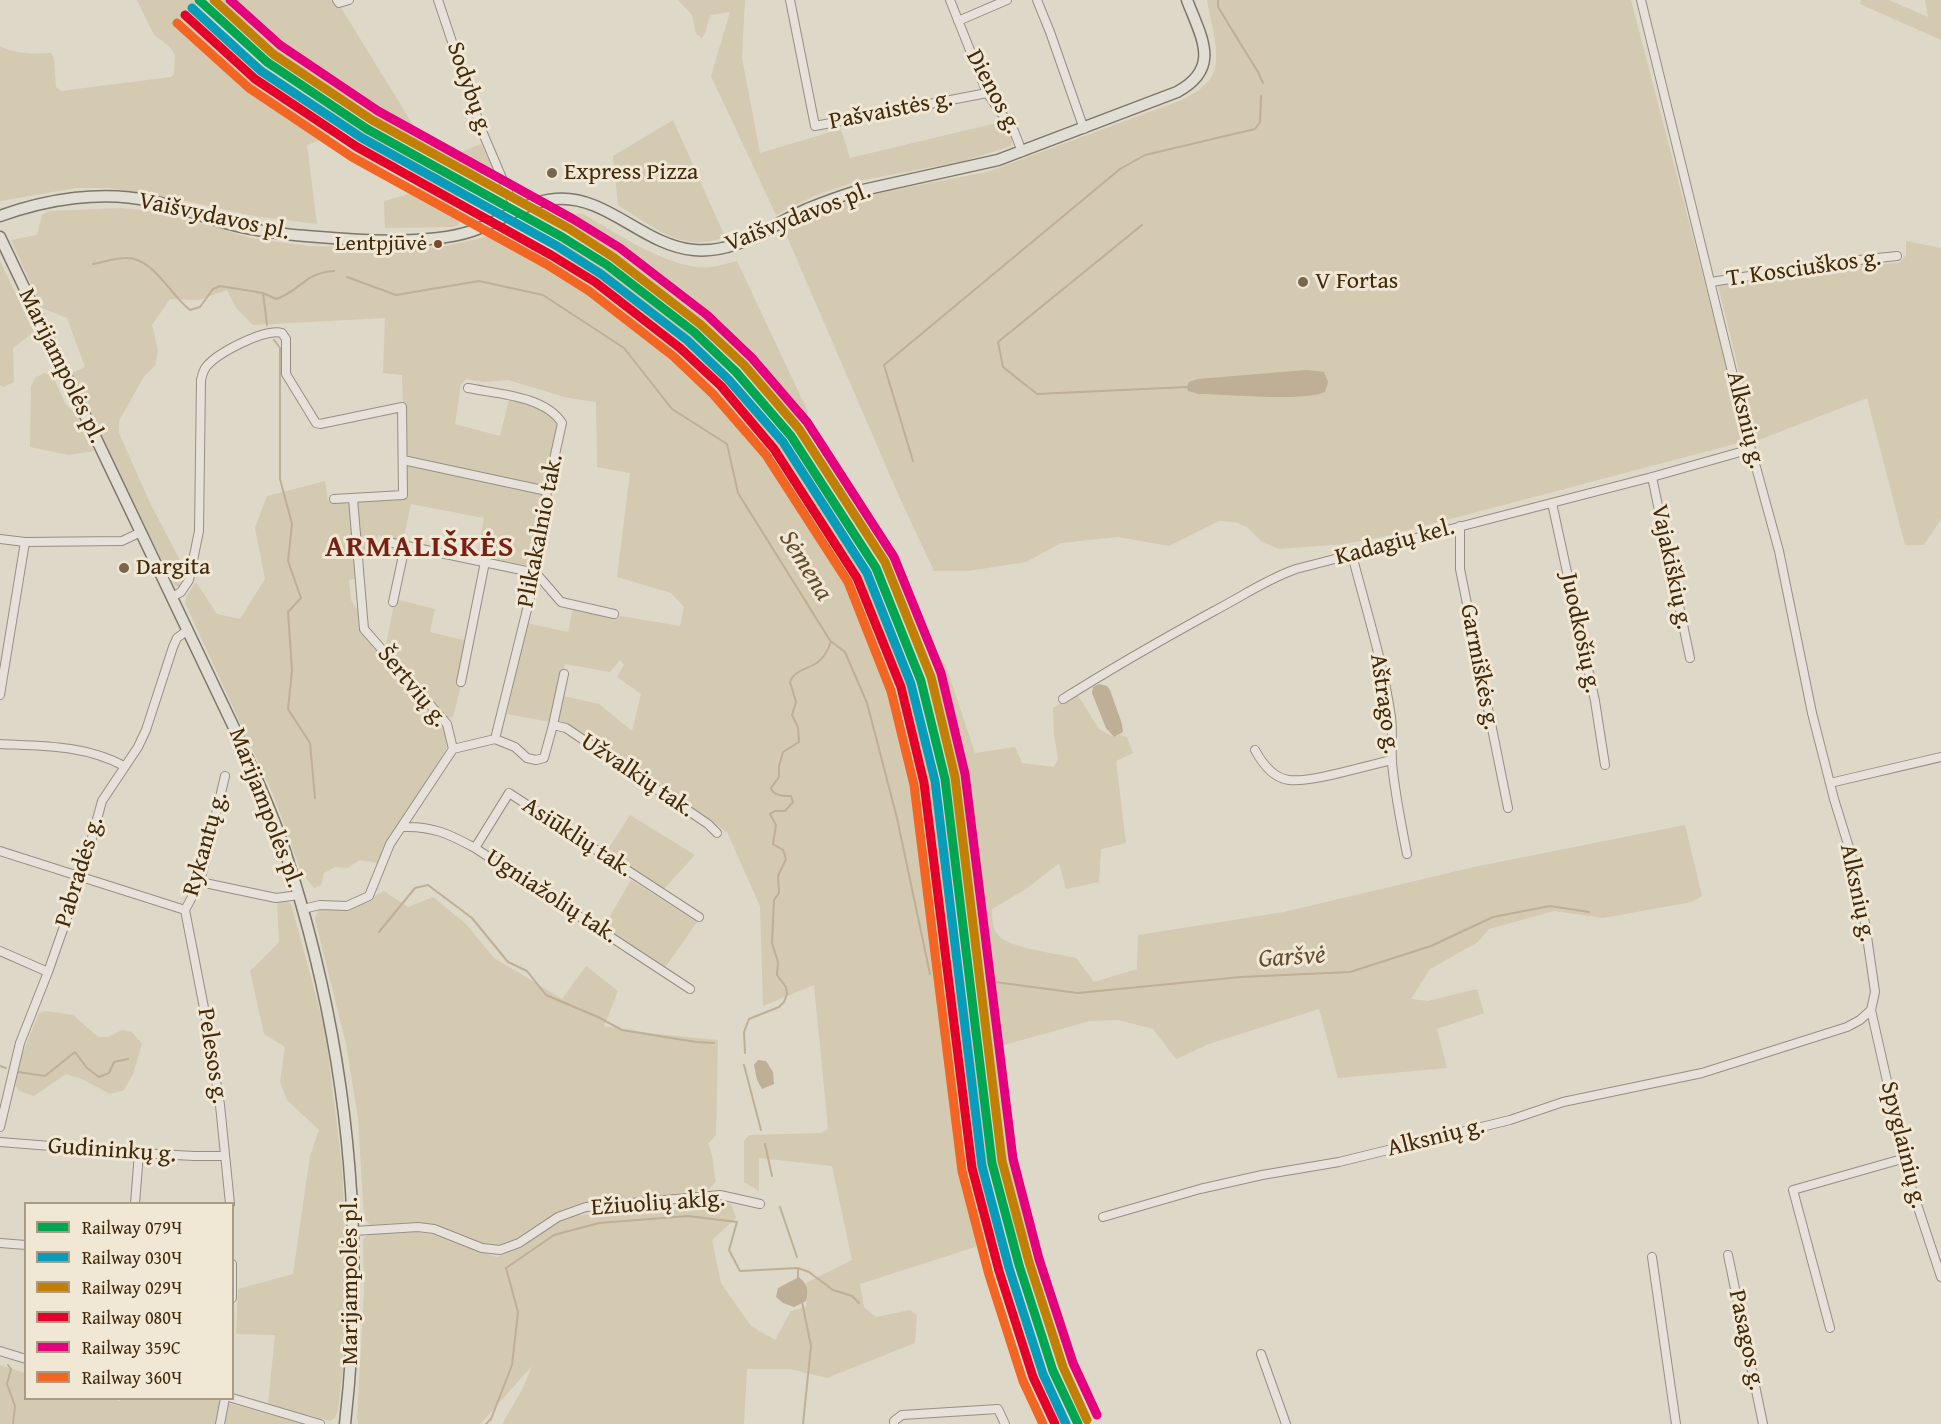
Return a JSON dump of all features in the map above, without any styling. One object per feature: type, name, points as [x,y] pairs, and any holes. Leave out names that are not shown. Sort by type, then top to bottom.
[{"type":"main road","name":"Vaišvydavos pl.","points":[[0,216],[68,199],[113,197],[150,200],[226,223],[275,233],[321,237],[407,239],[438,238],[470,232],[542,201],[573,199],[607,212],[669,245],[710,251],[743,242],[806,210],[846,195],[966,168],[1022,152],[1188,87],[1202,71],[1205,56],[1187,0]]},
{"type":"main road","name":"Marijampolės pl.","points":[[0,237],[188,630],[267,804],[299,895],[334,1039],[348,1136],[354,1231],[352,1340],[345,1424]]},
{"type":"street","points":[[337,0],[339,3],[349,0]]},
{"type":"street","name":"Sodybų g.","points":[[438,0],[482,131],[516,211]]},
{"type":"street","name":"Pašvaistės g.","points":[[790,0],[815,126],[987,93]]},
{"type":"street","name":"Dienos g.","points":[[950,0],[987,93],[1014,131],[1022,152]]},
{"type":"street","points":[[958,21],[1007,0]]},
{"type":"street","points":[[1037,0],[1084,129]]},
{"type":"street","name":"Alksnių g.","points":[[1103,1217],[1200,1189],[1262,1175],[1339,1162],[1510,1120],[1563,1102],[1702,1073],[1847,1027],[1860,1020],[1871,1010],[1875,992],[1865,923],[1851,854],[1812,713],[1779,551],[1751,449],[1641,0]]},
{"type":"street","name":"T. Kosciuškos g.","points":[[1711,282],[1840,262],[1897,256]]},
{"type":"street","points":[[172,597],[185,588],[189,580],[197,544],[201,511],[201,380],[207,366],[217,358],[250,340],[277,332],[282,333],[286,339],[286,374],[316,423],[402,407],[403,495],[334,499]]},
{"type":"street","name":"Plikakalnio tak.","points":[[468,388],[536,402],[556,413],[562,423],[547,491],[536,573],[495,739]]},
{"type":"street","name":"Kadagių kel.","points":[[1063,699],[1104,673],[1278,576],[1304,566],[1652,477],[1751,449]]},
{"type":"street","points":[[403,460],[547,491]]},
{"type":"street","name":"Vajakiškių g.","points":[[1652,477],[1690,658]]},
{"type":"street","name":"Šertvių g.","points":[[303,909],[320,905],[347,906],[369,896],[390,844],[453,749],[447,724],[364,629],[353,499]]},
{"type":"street","name":"Juodkošių g.","points":[[1552,502],[1595,701],[1605,765]]},
{"type":"street","name":"Garmiškės g.","points":[[1460,526],[1460,569],[1508,808]]},
{"type":"street","points":[[0,539],[25,542],[122,541],[141,532]]},
{"type":"street","points":[[0,695],[25,542]]},
{"type":"street","points":[[388,542],[536,573],[561,602],[614,614]]},
{"type":"street","points":[[393,602],[405,546]]},
{"type":"street","name":"Aštrago g.","points":[[1352,555],[1382,670],[1391,718],[1392,760],[1407,854]]},
{"type":"street","points":[[461,682],[485,562]]},
{"type":"street","name":"Pabradės g.","points":[[0,1127],[20,1043],[81,878],[102,801],[146,730],[173,647],[177,638],[188,630]]},
{"type":"street","points":[[453,749],[495,739],[515,747],[527,758],[536,760],[544,758],[554,726],[564,674]]},
{"type":"street","name":"Užvalkių tak.","points":[[554,726],[566,728],[708,824],[717,833]]},
{"type":"street","points":[[0,744],[81,749],[103,755],[124,766]]},
{"type":"street","points":[[1255,750],[1263,765],[1289,780],[1310,778],[1392,760]]},
{"type":"street","points":[[1830,783],[1941,757]]},
{"type":"street","name":"Rykantų g.","points":[[0,851],[185,910],[200,882],[225,776]]},
{"type":"street","name":"Asiūklių tak.","points":[[475,848],[509,793],[699,917]]},
{"type":"street","name":"Ugniažolių tak.","points":[[403,827],[424,826],[447,833],[475,848],[690,989]]},
{"type":"street","points":[[200,882],[276,898],[299,895]]},
{"type":"street","name":"Pelesos g.","points":[[185,910],[220,1105],[230,1202]]},
{"type":"street","points":[[0,951],[48,972]]},
{"type":"street","name":"Spyglainių g.","points":[[1871,1010],[1896,1121],[1902,1159],[1941,1277]]},
{"type":"street","name":"Gudininkų g.","points":[[0,1142],[139,1153],[224,1156]]},
{"type":"street","points":[[135,1202],[139,1153]]},
{"type":"street","points":[[1830,1328],[1793,1190],[1902,1159]]},
{"type":"street","name":"Ežiuolių aklg.","points":[[354,1231],[426,1228],[448,1233],[482,1248],[500,1250],[519,1243],[558,1217],[586,1207],[720,1196],[760,1204]]},
{"type":"street","points":[[0,1242],[24,1245]]},
{"type":"street","name":"Pasagos g.","points":[[1728,1255],[1763,1424]]},
{"type":"street","points":[[1652,1257],[1676,1424]]},
{"type":"street","points":[[0,1351],[24,1358]]},
{"type":"street","points":[[1261,1354],[1286,1424]]},
{"type":"street","points":[[234,1399],[320,1424]]},
{"type":"street","points":[[220,1424],[225,1400]]},
{"type":"street","points":[[894,1424],[894,1421],[902,1415],[998,1409],[1005,1424]]},
{"type":"shaded area","points":[[137,0],[192,0],[218,27],[266,68],[339,115],[463,187],[453,210],[453,214],[461,218],[459,224],[454,227],[385,228],[384,201],[419,191],[406,163],[363,168],[349,129],[307,145],[317,224],[254,216],[182,200],[108,188],[76,188],[0,201],[0,46],[18,52],[51,53],[54,58],[56,87],[61,91],[171,77],[174,74],[175,55],[170,47],[154,35]]},
{"type":"shaded area","points":[[217,0],[334,0],[340,6],[413,125],[461,152],[481,144],[494,171],[476,176],[473,180],[370,121],[367,110],[274,54]]},
{"type":"shaded area","points":[[678,0],[745,0],[742,58],[760,153],[841,129],[850,158],[1001,122],[1011,133],[1011,146],[964,161],[858,181],[816,195],[776,215],[711,76],[730,12],[711,15],[702,38],[696,34],[692,15]]},
{"type":"shaded area","name":"V Fortas","points":[[1207,0],[1631,0],[1746,441],[1382,537],[1344,544],[1279,549],[1262,542],[1247,527],[1235,522],[1219,521],[1169,546],[1118,537],[1061,543],[1026,562],[968,571],[934,571],[898,494],[785,232],[834,205],[868,195],[987,172],[1186,98],[1206,84],[1215,69],[1216,49]]},
{"type":"shaded area","points":[[1861,0],[1889,0],[1928,17],[1925,0],[1941,0],[1941,40],[1860,4]]},
{"type":"shaded area","points":[[673,120],[725,237],[706,242],[680,240],[658,230],[618,205],[613,156]]},
{"type":"shaded area","points":[[121,208],[151,211],[191,220],[250,238],[308,246],[418,249],[447,246],[510,231],[523,235],[542,257],[551,256],[561,242],[631,286],[694,338],[744,389],[790,446],[831,506],[866,570],[896,636],[920,703],[937,772],[992,1199],[1003,1238],[860,1284],[864,1307],[876,1317],[910,1310],[917,1315],[915,1343],[827,1378],[790,1369],[747,1369],[744,1424],[502,1424],[522,1390],[532,1366],[480,1424],[358,1424],[364,1293],[363,1239],[369,1234],[413,1231],[445,1237],[497,1257],[523,1247],[554,1224],[572,1216],[720,1201],[731,1204],[736,1218],[712,1240],[721,1283],[751,1326],[775,1340],[791,1311],[806,1307],[808,1292],[806,1283],[852,1260],[832,1166],[759,1158],[759,1191],[744,1182],[744,1141],[749,1135],[822,1133],[828,1128],[814,985],[763,1006],[760,906],[727,832],[571,727],[557,720],[564,696],[599,704],[632,731],[641,694],[617,677],[624,665],[620,660],[610,672],[565,664],[550,722],[507,714],[527,623],[568,632],[573,608],[680,626],[684,607],[671,593],[617,577],[630,473],[597,467],[596,402],[568,398],[508,380],[484,382],[466,379],[461,384],[455,424],[500,436],[509,399],[535,404],[559,423],[532,566],[477,556],[484,518],[411,504],[403,541],[378,535],[373,553],[360,551],[356,500],[406,496],[402,375],[383,373],[385,318],[253,325],[236,308],[227,290],[199,300],[170,299],[152,325],[158,350],[155,366],[144,376],[119,421],[119,433],[150,503],[184,568],[181,587],[175,586],[121,479],[72,373],[85,367],[67,318],[42,308],[11,240],[37,235],[42,215],[49,211]]},
{"type":"shaded area","points":[[577,213],[583,214],[645,249],[679,263],[695,267],[710,267],[737,261],[808,412],[803,420],[793,424],[726,351],[640,276],[566,231]]},
{"type":"shaded area","points":[[1906,241],[1941,248],[1941,519],[1924,545],[1905,545],[1867,398],[1756,441],[1718,285],[1843,266],[1899,263],[1906,255]]},
{"type":"shaded area","points":[[0,261],[34,332],[13,348],[14,382],[3,387],[0,385]]},
{"type":"shaded area","points":[[1307,370],[1324,372],[1328,382],[1325,392],[1300,397],[1264,397],[1199,394],[1188,391],[1187,387],[1189,382],[1198,379]]},
{"type":"shaded area","points":[[45,373],[54,379],[65,403],[78,418],[94,451],[69,455],[30,447],[31,386],[36,377]]},
{"type":"shaded area","points":[[325,481],[328,501],[348,502],[350,506],[355,579],[349,580],[351,600],[358,611],[359,628],[443,724],[447,738],[446,749],[377,863],[360,860],[347,868],[335,867],[324,873],[321,885],[314,888],[301,872],[273,794],[185,603],[187,595],[196,582],[217,614],[240,619],[265,579],[255,528],[267,496]]},
{"type":"shaded area","points":[[395,599],[435,609],[430,632],[472,642],[453,717],[447,718],[385,650]]},
{"type":"shaded area","points":[[939,657],[946,666],[975,753],[1015,747],[1022,763],[1054,767],[1058,759],[1053,708],[1077,694],[1099,729],[1114,737],[1119,735],[1127,737],[1133,753],[1116,761],[1126,843],[1101,849],[1099,882],[1066,889],[1059,863],[1029,887],[992,909],[992,920],[999,936],[1013,944],[1076,958],[1094,982],[1137,969],[1138,935],[1284,912],[1474,867],[1685,825],[1702,896],[1691,902],[1603,918],[1554,911],[1489,929],[1478,942],[1430,969],[1411,999],[1428,1001],[1477,989],[1484,1013],[1437,1029],[1447,1068],[1338,1078],[1319,1009],[1209,1044],[1176,1059],[1153,1029],[1119,1020],[1090,1021],[997,1047],[1032,1237],[1017,1242],[999,1164],[948,766],[940,726],[934,661]]},
{"type":"shaded area","points":[[1099,684],[1107,686],[1110,690],[1122,724],[1123,732],[1114,737],[1106,728],[1092,693],[1093,687]]},
{"type":"shaded area","points":[[630,815],[695,855],[662,891],[606,852]]},
{"type":"shaded area","points":[[631,880],[697,922],[664,969],[603,928]]},
{"type":"shaded area","points":[[384,891],[408,907],[433,897],[466,924],[494,958],[562,999],[586,966],[618,991],[604,1026],[718,1040],[716,1135],[708,1144],[716,1182],[708,1190],[595,1202],[570,1207],[544,1220],[511,1242],[494,1246],[481,1244],[447,1229],[417,1222],[370,1225],[364,1218],[358,1118],[346,1044],[315,919],[318,909],[349,910]]},
{"type":"shaded area","points":[[288,901],[291,904],[325,1029],[342,1166],[347,1283],[343,1368],[338,1411],[335,1418],[330,1421],[268,1404],[275,1335],[236,1334],[238,1289],[293,1274],[310,1156],[319,1130],[287,1100],[280,1082],[285,1047],[264,1034],[250,971],[279,942],[277,902]]},
{"type":"shaded area","points":[[46,1011],[73,1015],[98,1037],[108,1037],[122,1030],[132,1032],[142,1044],[133,1074],[124,1090],[110,1094],[82,1079],[66,1074],[34,1096],[19,1091],[15,1085],[22,1055],[39,1013]]},
{"type":"shaded area","points":[[758,1060],[766,1061],[773,1072],[774,1084],[762,1089],[757,1080],[754,1065]]},
{"type":"shaded area","points":[[799,1277],[807,1288],[806,1301],[794,1307],[783,1303],[776,1297],[778,1288]]},
{"type":"shaded area","points":[[0,1365],[24,1373],[24,1400],[217,1400],[305,1424],[0,1424]]},
{"type":"waterway","points":[[1218,0],[1218,7],[1263,83]]},
{"type":"waterway","points":[[913,461],[884,365],[1120,169],[1145,155],[1255,129],[1260,122],[1261,96]]},
{"type":"waterway","points":[[1142,225],[998,342],[1003,367],[1037,394],[1187,387]]},
{"type":"waterway","name":"Sėmena","points":[[93,264],[113,259],[136,259],[153,270],[190,310],[200,307],[213,289],[220,286],[263,293],[276,299],[292,291],[309,278],[334,271]]},
{"type":"waterway","name":"Sėmena","points":[[347,277],[396,295],[479,281],[543,295],[624,348],[672,409],[727,444],[738,493],[831,642],[820,660],[798,672],[790,682],[796,702],[792,715],[798,727],[799,742],[783,752],[779,777],[771,788],[776,794],[791,796],[793,802],[785,811],[775,811],[770,814],[776,825],[773,844],[783,850],[786,859],[778,876],[779,893],[774,900],[772,943],[778,962],[777,975],[786,987],[787,994],[779,1007],[749,1019],[744,1032],[745,1053]]},
{"type":"waterway","points":[[263,293],[267,325]]},
{"type":"waterway","points":[[274,340],[280,348],[280,479],[292,524],[288,561],[301,598],[288,612],[292,671],[288,709],[310,743],[315,798]]},
{"type":"waterway","name":"Garšvė","points":[[832,642],[845,652],[867,703],[897,818],[930,974]]},
{"type":"waterway","points":[[379,932],[415,888],[428,885],[472,918],[508,962],[527,971],[546,995],[622,1030],[714,1043]]},
{"type":"waterway","name":"Garšvė","points":[[987,981],[1078,993],[1241,977],[1350,972],[1431,946],[1493,917],[1550,906],[1589,912]]},
{"type":"waterway","points":[[18,1072],[45,1076],[75,1052],[87,1068],[99,1077],[109,1073],[114,1062],[128,1059]]},
{"type":"waterway","name":"Sėmena","points":[[744,1065],[761,1130]]},
{"type":"waterway","points":[[0,1066],[6,1068]]},
{"type":"waterway","name":"Sėmena","points":[[765,1144],[772,1176]]},
{"type":"waterway","name":"Sėmena","points":[[780,1207],[797,1257]]},
{"type":"waterway","points":[[486,1424],[491,1419],[512,1365],[518,1312],[506,1268],[554,1235],[599,1223],[688,1216],[737,1222],[729,1250],[740,1271],[798,1268],[809,1272],[833,1290],[852,1296],[859,1303]]},
{"type":"waterway","name":"Sėmena","points":[[798,1268],[798,1279]]},
{"type":"waterway","name":"Sėmena","points":[[802,1302],[811,1346],[803,1424]]},
{"type":"waterway","points":[[8,1365],[11,1369],[7,1384],[15,1406],[13,1424]]},
{"type":"rail line","name":"079Ч","points":[[199,0],[267,62],[367,129],[562,237],[607,265],[694,332],[736,372],[791,436],[876,568],[921,681],[945,779],[992,1163],[1019,1265],[1053,1371],[1078,1424]]},
{"type":"rail line","name":"029Ч","points":[[214,0],[273,54],[372,120],[568,228],[613,257],[700,324],[744,365],[799,429],[885,562],[931,677],[955,777],[1002,1161],[1029,1262],[1063,1367],[1087,1420]]},
{"type":"rail line","name":"359С","points":[[230,0],[280,45],[378,111],[573,219],[620,248],[707,315],[752,358],[807,422],[894,557],[941,673],[965,774],[1013,1159],[1039,1259],[1073,1363],[1097,1415]]},
{"type":"rail line","name":"030Ч","points":[[192,8],[261,71],[362,138],[557,246],[601,274],[687,340],[728,379],[783,442],[867,573],[911,684],[935,781],[982,1166],[1009,1268],[1043,1374],[1066,1424]]},
{"type":"rail line","name":"080Ч","points":[[185,15],[255,79],[357,147],[595,282],[680,348],[721,386],[774,449],[857,578],[901,687],[924,783],[972,1168],[999,1271],[1033,1377],[1055,1424]]},
{"type":"rail line","name":"360Ч","points":[[177,23],[249,88],[352,157],[546,264],[589,291],[673,356],[713,394],[766,455],[848,582],[891,691],[914,785],[962,1171],[989,1275],[1023,1381],[1043,1424]]},
{"type":"place","name":"Express Pizza","points":[[552,173]]},
{"type":"place","name":"Lentpjūvė","points":[[438,244]]},
{"type":"place","name":"V Fortas","points":[[1303,282]]},
{"type":"place","name":"Dargita","points":[[124,568]]},
{"type":"district","name":"ARMALIŠKĖS","points":[[420,548]]}]
